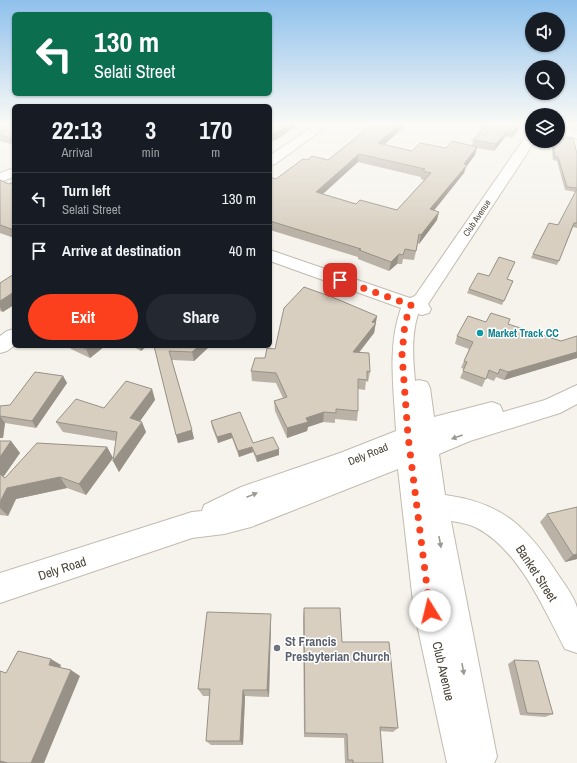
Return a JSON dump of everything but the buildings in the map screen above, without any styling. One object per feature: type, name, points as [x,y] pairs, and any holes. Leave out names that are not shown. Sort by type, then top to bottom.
[{"type":"street","name":"Club Avenue","points":[[466,763],[430,611],[425,505],[417,442],[420,408],[416,339],[418,304],[516,160]]},
{"type":"street","points":[[0,178],[12,167]]},
{"type":"street","points":[[272,256],[418,304]]},
{"type":"street","points":[[0,346],[12,337]]},
{"type":"street","name":"Dely Road","points":[[0,588],[192,526],[224,521],[251,514],[417,442],[465,434],[552,407],[575,395]]},
{"type":"street","name":"Club Avenue","points":[[425,505],[479,763]]},
{"type":"street","name":"Banket Street","points":[[425,505],[467,511],[488,518],[501,526],[525,551],[577,637]]},
{"type":"place","name":"Market Track CC","points":[[480,333]]},
{"type":"place","name":"St Francis Presbyterian Church","points":[[277,648]]},
{"type":"route","points":[[340,280],[411,305],[405,323],[402,354],[411,472],[430,611]]}]
